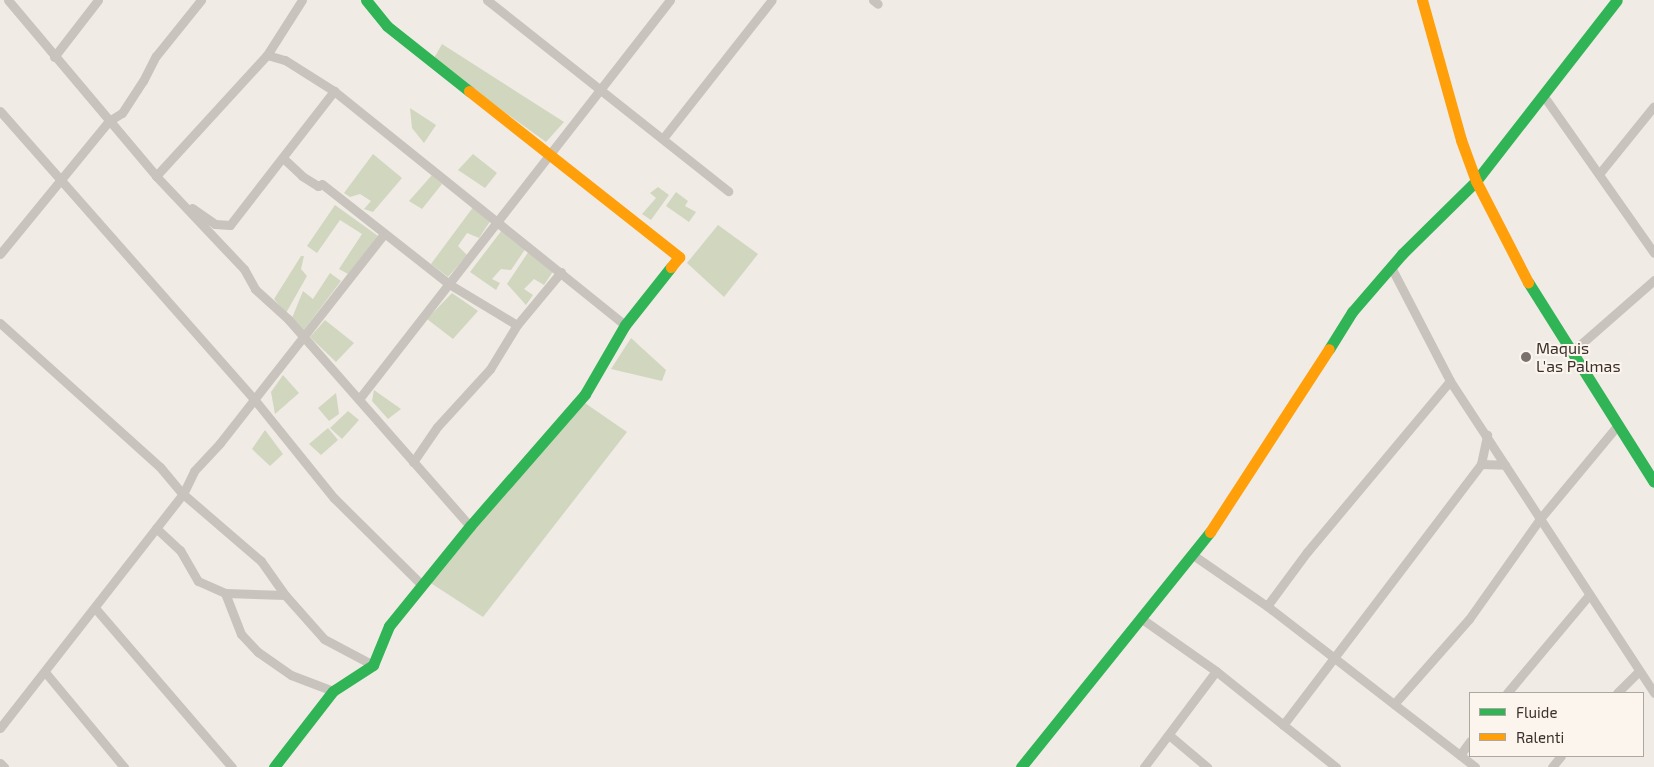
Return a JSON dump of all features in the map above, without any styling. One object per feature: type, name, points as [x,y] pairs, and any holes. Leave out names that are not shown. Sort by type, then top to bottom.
[{"type":"street","points":[[0,4],[2,0]]},
{"type":"street","points":[[8,0],[156,176],[244,269],[255,289],[359,399],[470,526]]},
{"type":"street","points":[[54,57],[98,0]]},
{"type":"street","points":[[0,254],[109,121],[122,113],[144,81],[156,56],[201,0]]},
{"type":"street","points":[[156,176],[267,55],[302,0]]},
{"type":"street","points":[[274,767],[333,691],[373,665],[389,626],[470,526],[586,394],[625,325],[679,257],[387,26],[366,0]]},
{"type":"street","points":[[487,0],[664,138],[728,191]]},
{"type":"street","points":[[359,399],[670,0]]},
{"type":"street","points":[[664,138],[772,0]]},
{"type":"street","points":[[1422,0],[1461,140],[1476,181],[1524,276],[1654,482]]},
{"type":"street","points":[[1021,767],[1193,555],[1252,472],[1352,312],[1391,267],[1476,181],[1617,0]]},
{"type":"street","points":[[267,55],[285,60],[334,91],[498,220],[625,325]]},
{"type":"street","points":[[179,200],[216,224],[230,225],[334,91]]},
{"type":"street","points":[[1543,95],[1654,253]]},
{"type":"street","points":[[1599,174],[1654,106]]},
{"type":"street","points":[[0,111],[254,399],[334,498],[422,585]]},
{"type":"street","points":[[283,158],[302,176],[318,186],[322,184],[449,284],[516,325]]},
{"type":"street","points":[[0,728],[183,494],[194,471],[220,443],[384,234]]},
{"type":"street","points":[[1391,267],[1450,381],[1506,465],[1539,520],[1654,693]]},
{"type":"street","points":[[413,462],[437,427],[490,369],[516,325],[561,272]]},
{"type":"street","points":[[1573,351],[1654,280]]},
{"type":"street","points":[[0,322],[160,467],[183,494],[261,561],[285,595],[324,639],[373,665]]},
{"type":"street","points":[[1267,606],[1307,552],[1450,381]]},
{"type":"street","points":[[1394,704],[1469,619],[1539,520],[1617,426]]},
{"type":"street","points":[[1283,725],[1480,464],[1487,436]]},
{"type":"street","points":[[1480,464],[1506,465]]},
{"type":"street","points":[[156,528],[180,550],[198,581],[225,593],[285,595]]},
{"type":"street","points":[[1193,555],[1267,606],[1475,767]]},
{"type":"street","points":[[225,593],[241,634],[258,652],[291,675],[333,691]]},
{"type":"street","points":[[1508,692],[1589,594]]},
{"type":"street","points":[[95,608],[232,767]]},
{"type":"street","points":[[1142,619],[1216,671],[1336,767]]},
{"type":"street","points":[[1144,767],[1216,671]]},
{"type":"street","points":[[1618,692],[1639,671]]},
{"type":"street","points":[[45,672],[124,767]]},
{"type":"street","points":[[1169,735],[1207,767]]},
{"type":"street","points":[[1460,754],[1469,742]]},
{"type":"street","points":[[1552,767],[1560,757]]},
{"type":"street","points":[[0,763],[4,767]]},
{"type":"green space","points":[[442,44],[564,122],[546,142],[433,60]]},
{"type":"green space","points":[[410,108],[436,125],[424,143],[412,128]]},
{"type":"green space","points":[[373,154],[402,178],[373,212],[364,209],[371,201],[360,194],[350,197],[344,193]]},
{"type":"green space","points":[[473,154],[497,173],[485,188],[458,170]]},
{"type":"green space","points":[[432,175],[442,184],[422,209],[409,201]]},
{"type":"green space","points":[[658,187],[669,195],[651,220],[642,214],[656,198],[650,193]]},
{"type":"green space","points":[[676,192],[688,201],[685,206],[696,212],[689,222],[666,206]]},
{"type":"green space","points":[[335,205],[378,236],[348,274],[339,269],[362,234],[340,220],[317,253],[307,246]]},
{"type":"green space","points":[[474,206],[491,220],[479,238],[467,233],[458,246],[467,255],[448,277],[431,264]]},
{"type":"green space","points":[[718,225],[758,254],[724,297],[687,263]]},
{"type":"green space","points":[[502,230],[526,248],[511,270],[501,269],[492,279],[500,283],[496,290],[470,272]]},
{"type":"green space","points":[[529,251],[554,270],[544,285],[534,279],[524,289],[533,295],[526,305],[507,284]]},
{"type":"green space","points":[[301,256],[304,256],[301,269],[307,276],[286,313],[274,299]]},
{"type":"green space","points":[[330,273],[341,281],[303,331],[292,318],[303,291],[313,299]]},
{"type":"green space","points":[[452,293],[478,311],[453,339],[427,319]]},
{"type":"green space","points":[[325,320],[354,343],[336,362],[310,337]]},
{"type":"green space","points":[[631,338],[666,370],[662,381],[611,369]]},
{"type":"green space","points":[[283,375],[299,393],[275,414],[271,392]]},
{"type":"green space","points":[[374,390],[401,409],[388,419],[372,401]]},
{"type":"green space","points":[[336,393],[339,414],[329,421],[318,408]]},
{"type":"green space","points":[[582,401],[627,432],[483,617],[426,580]]},
{"type":"green space","points":[[348,411],[359,420],[342,439],[330,428]]},
{"type":"green space","points":[[328,428],[338,440],[321,455],[309,444]]},
{"type":"green space","points":[[265,430],[283,454],[270,466],[252,449]]},
{"type":"traffic: fast","points":[[366,0],[387,26],[469,91]]},
{"type":"traffic: fast","points":[[1329,349],[1352,312],[1402,254],[1476,181],[1617,0]]},
{"type":"traffic: fast","points":[[274,767],[333,691],[373,665],[389,626],[470,526],[585,394],[625,325],[671,267]]},
{"type":"traffic: fast","points":[[1528,282],[1654,482]]},
{"type":"traffic: fast","points":[[1021,767],[1210,532]]},
{"type":"traffic: slow","points":[[1422,0],[1461,140],[1476,181],[1528,282]]},
{"type":"traffic: slow","points":[[469,91],[679,257],[671,267]]},
{"type":"traffic: slow","points":[[1210,532],[1329,349]]},
{"type":"place","name":"Maquis L'as Palmas","points":[[1526,357]]}]
